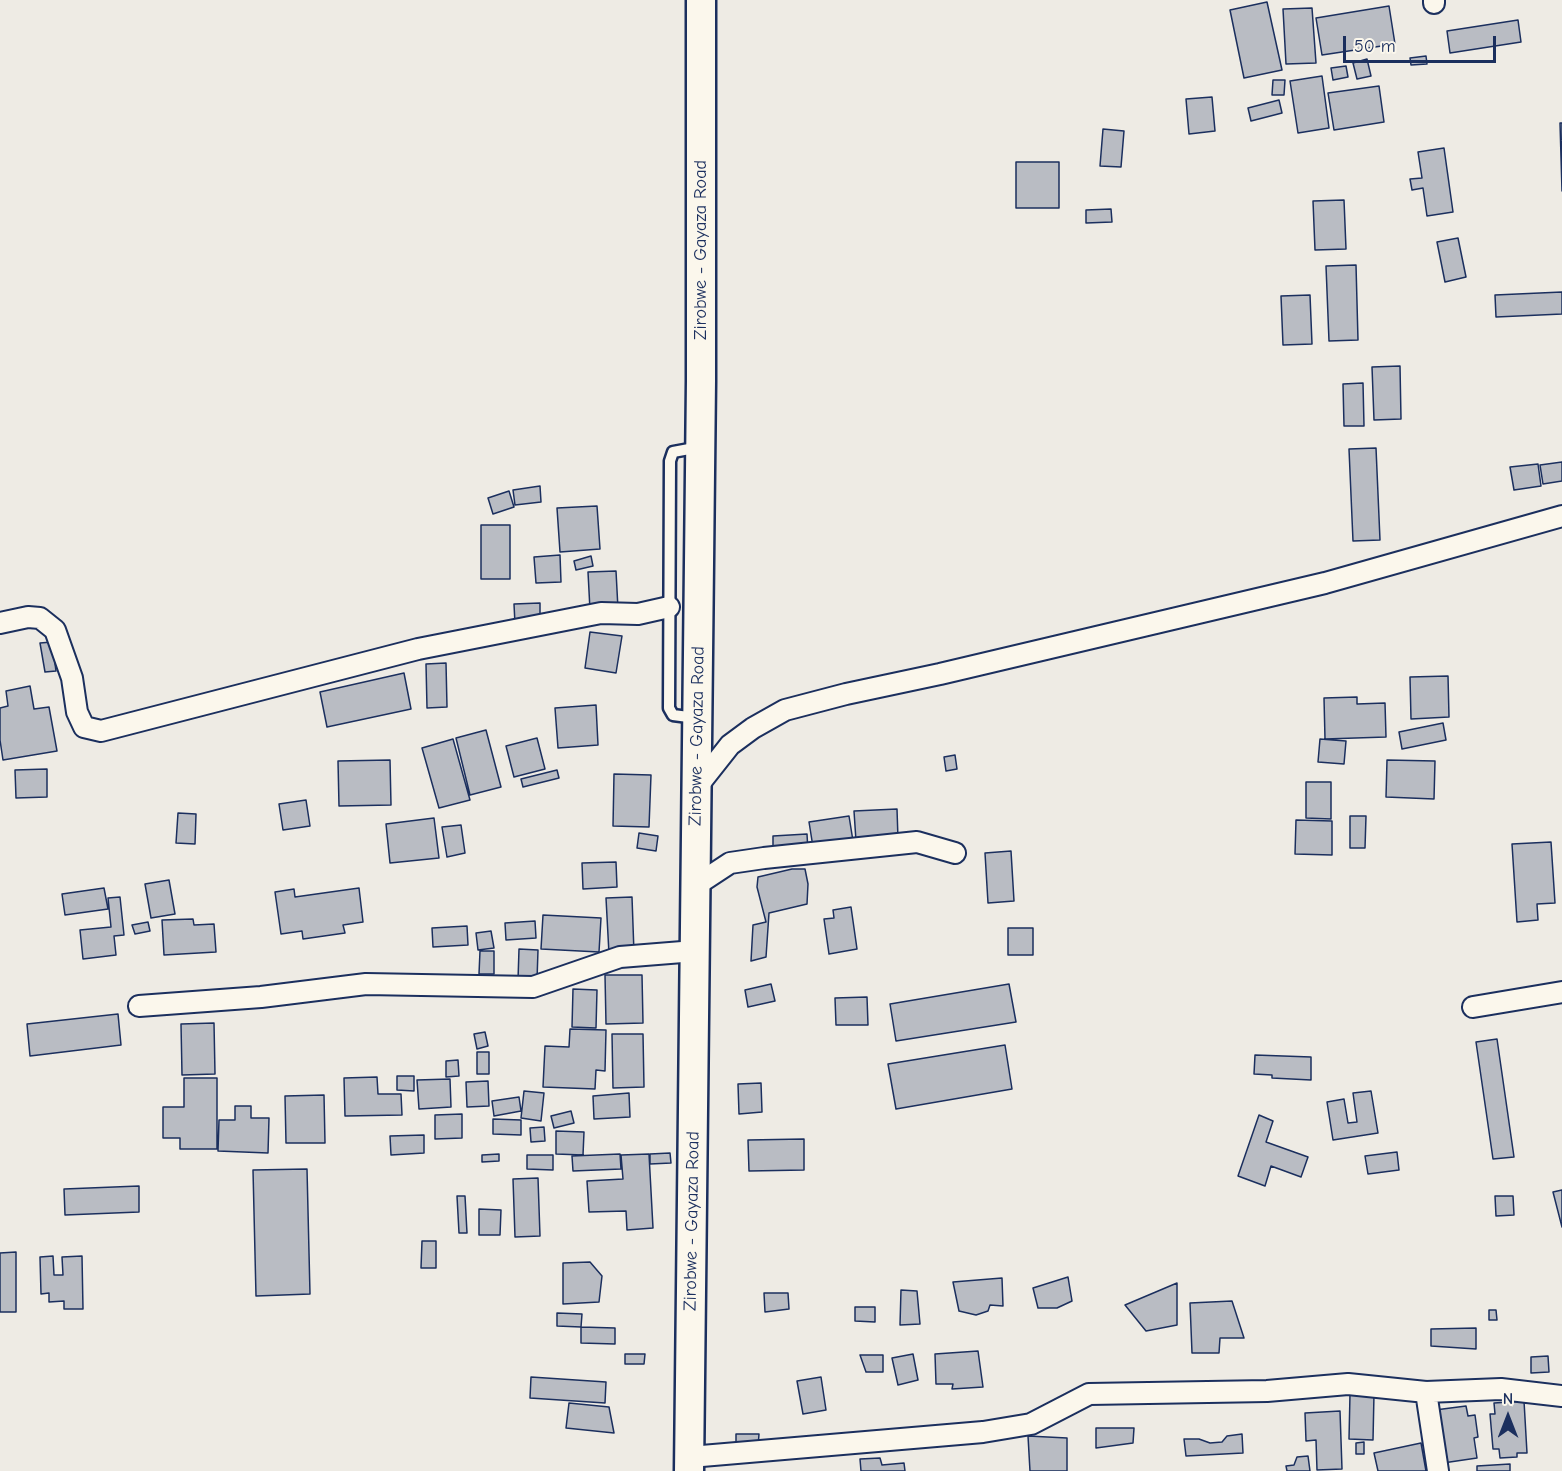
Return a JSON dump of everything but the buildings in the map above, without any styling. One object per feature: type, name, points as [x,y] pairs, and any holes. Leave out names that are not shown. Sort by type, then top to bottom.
[{"type":"street","name":"Zirobwe - Gayaza Road","points":[[690,1464],[700,447],[701,0]]},
{"type":"street","points":[[696,788],[730,745],[753,728],[785,710],[1325,584],[1562,516]]},
{"type":"street","points":[[0,623],[28,617],[40,618],[55,630],[72,678],[77,712],[84,727],[101,731],[418,649],[601,613],[638,614],[669,607]]},
{"type":"street","points":[[695,886],[730,863],[764,858],[917,842],[955,853]]},
{"type":"street","points":[[139,1006],[261,997],[366,984],[532,987],[620,957],[695,951]]},
{"type":"street","points":[[1473,1007],[1562,992]]},
{"type":"street","points":[[690,1464],[983,1432],[1031,1424],[1089,1394],[1267,1391],[1348,1383],[1426,1392],[1501,1389],[1562,1396]]},
{"type":"street","points":[[1426,1392],[1438,1471]]},
{"type":"lane","points":[[697,718],[673,716],[669,708],[670,461],[673,452],[700,447]]}]
